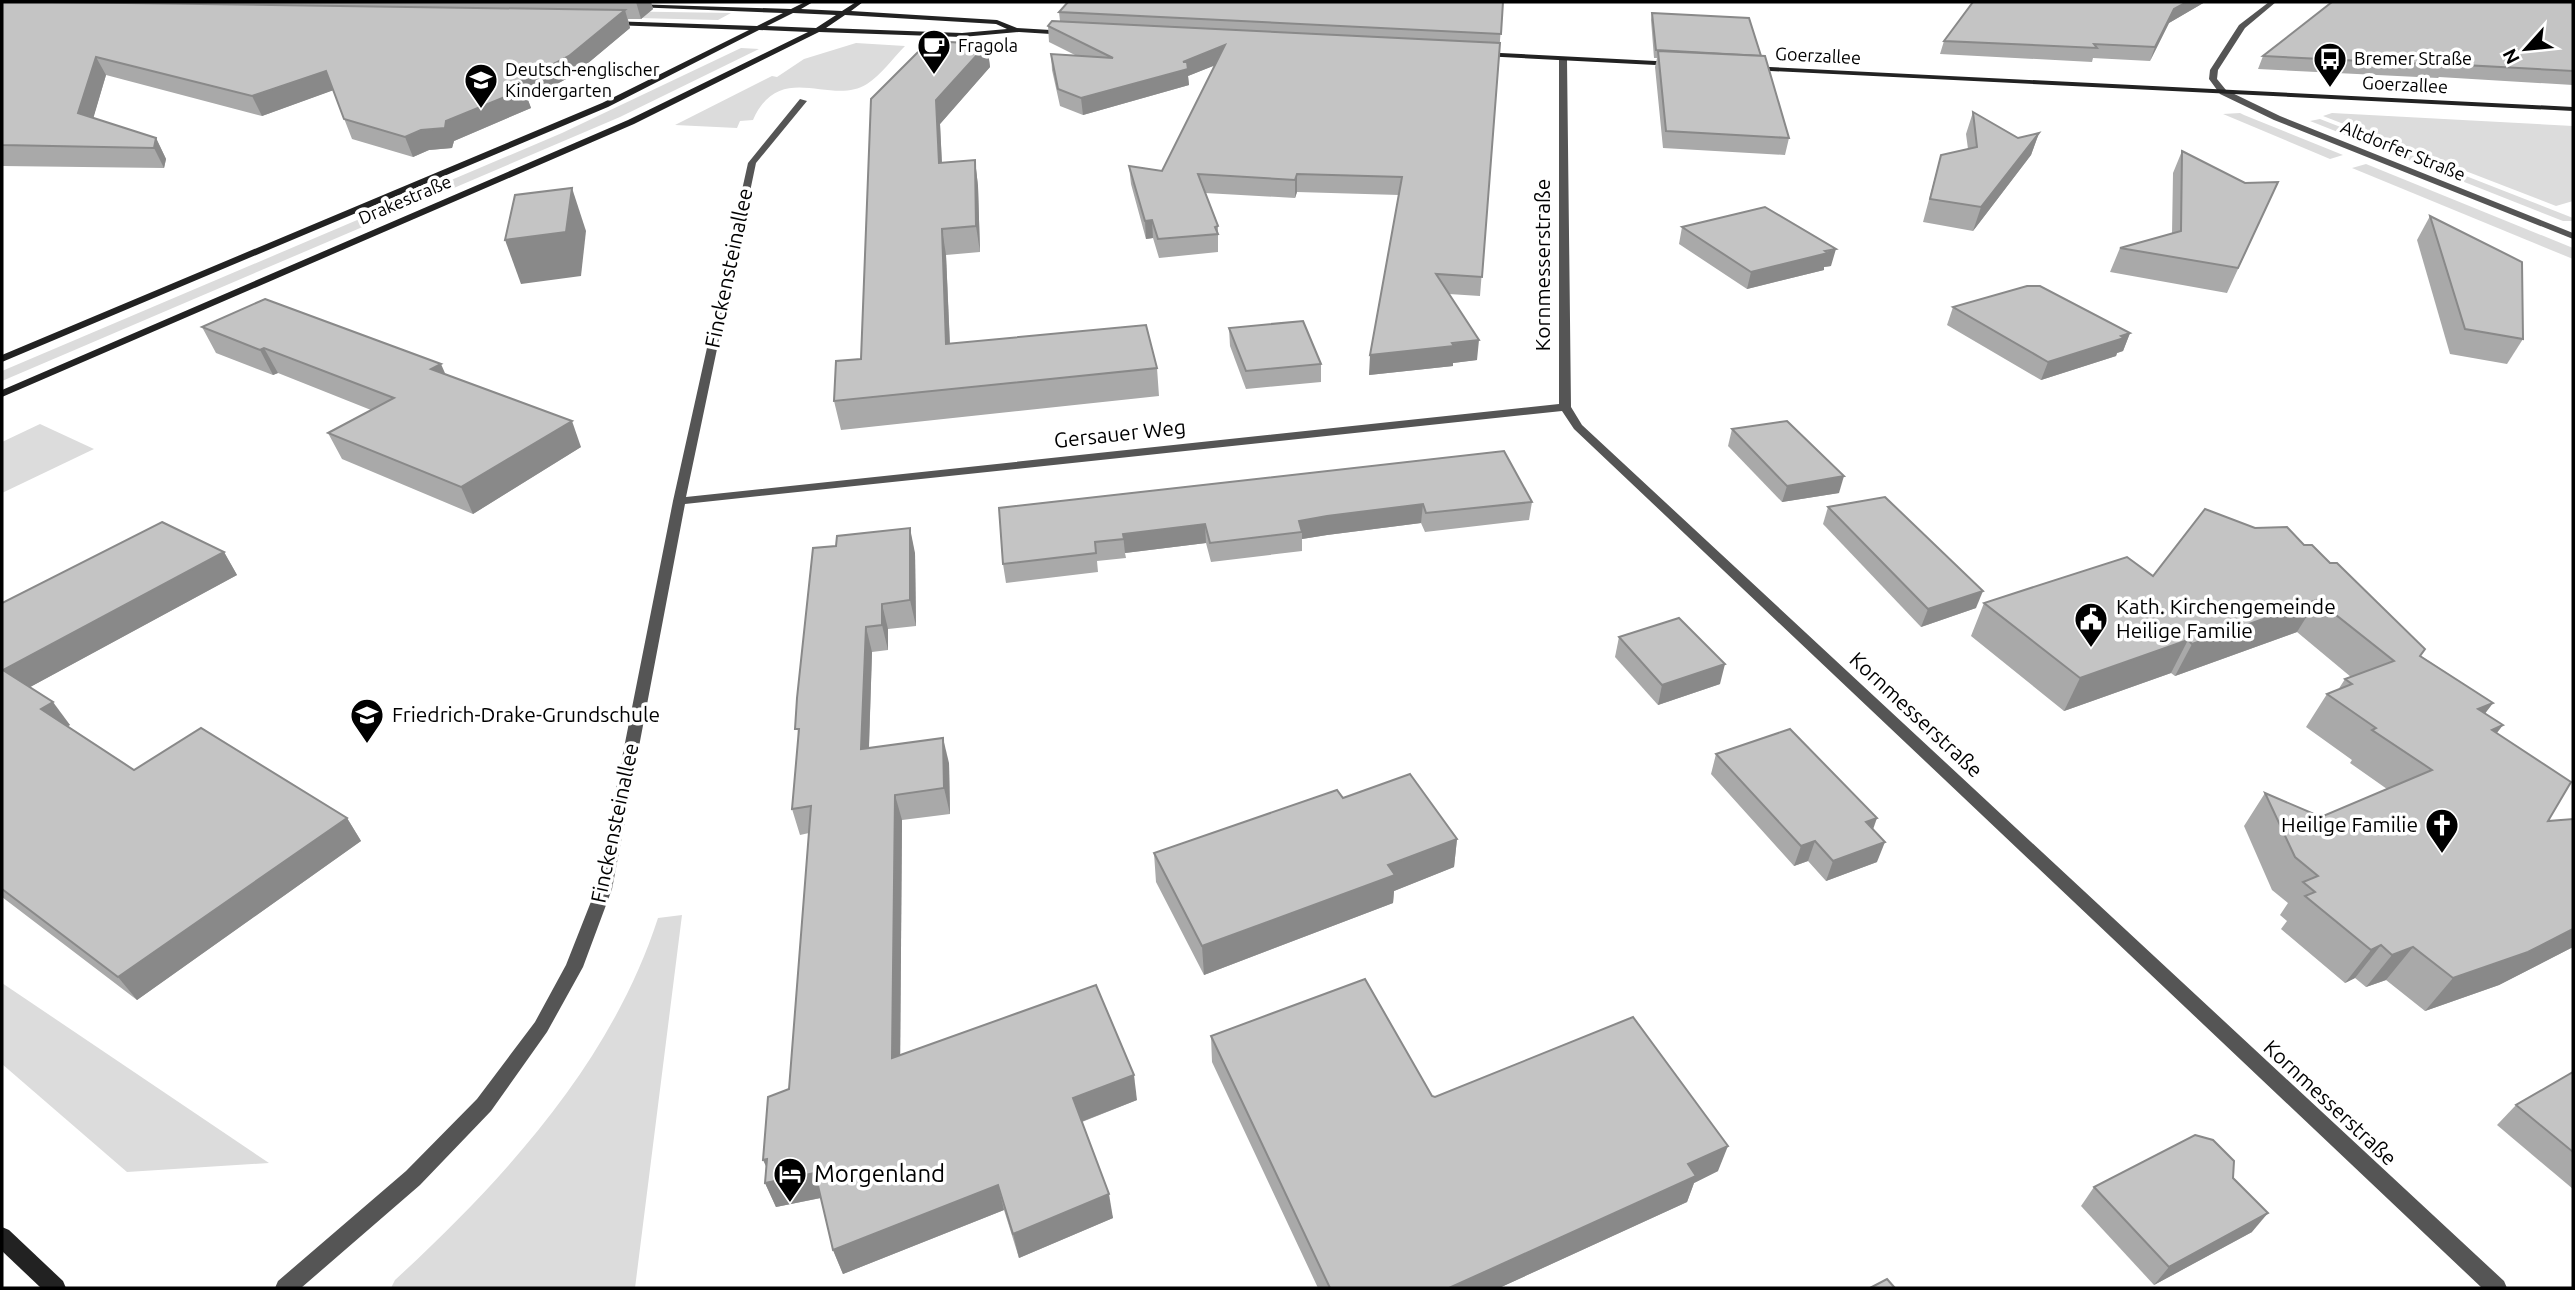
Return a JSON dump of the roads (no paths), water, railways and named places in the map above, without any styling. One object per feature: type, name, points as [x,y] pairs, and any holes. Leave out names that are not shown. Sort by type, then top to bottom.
[{"type":"main road","name":"Drakestraße","points":[[2,359],[605,105],[810,2]]},
{"type":"main road","name":"Drakestraße","points":[[2,394],[631,122],[818,30],[860,2]]},
{"type":"main road","points":[[626,5],[845,12],[997,22],[1019,30]]},
{"type":"main road","points":[[601,23],[962,35],[1019,30],[1074,33]]},
{"type":"main road","points":[[1472,54],[1679,64]]},
{"type":"main road","name":"Goerzallee","points":[[1748,68],[2573,109]]},
{"type":"main road","points":[[2,1237],[55,1288]]},
{"type":"street","points":[[2223,92],[2213,79],[2214,70],[2242,27],[2273,2]]},
{"type":"street","name":"Kornmesserstraße","points":[[1563,58],[1565,407],[1578,426],[2497,1288]]},
{"type":"street","name":"Altdorfer Straße","points":[[2223,92],[2277,118],[2573,236]]},
{"type":"street","name":"Finckensteinallee","points":[[285,1288],[412,1178],[484,1105],[541,1027],[575,967],[604,889],[679,501],[752,163],[803,101]]},
{"type":"street","name":"Gersauer Weg","points":[[679,501],[1565,407]]},
{"type":"place","name":"Fragola","points":[[934,76]]},
{"type":"place","name":"Bremer Straße","points":[[2330,89]]},
{"type":"place","name":"Deutsch-englischer Kindergarten","points":[[481,110]]},
{"type":"place","name":"Kath. Kirchengemeinde Heilige Familie","points":[[2091,649]]},
{"type":"place","name":"Friedrich-Drake-Grundschule","points":[[367,745]]},
{"type":"place","name":"Heilige Familie","points":[[2442,855]]},
{"type":"place","name":"Morgenland","points":[[790,1204]]}]
